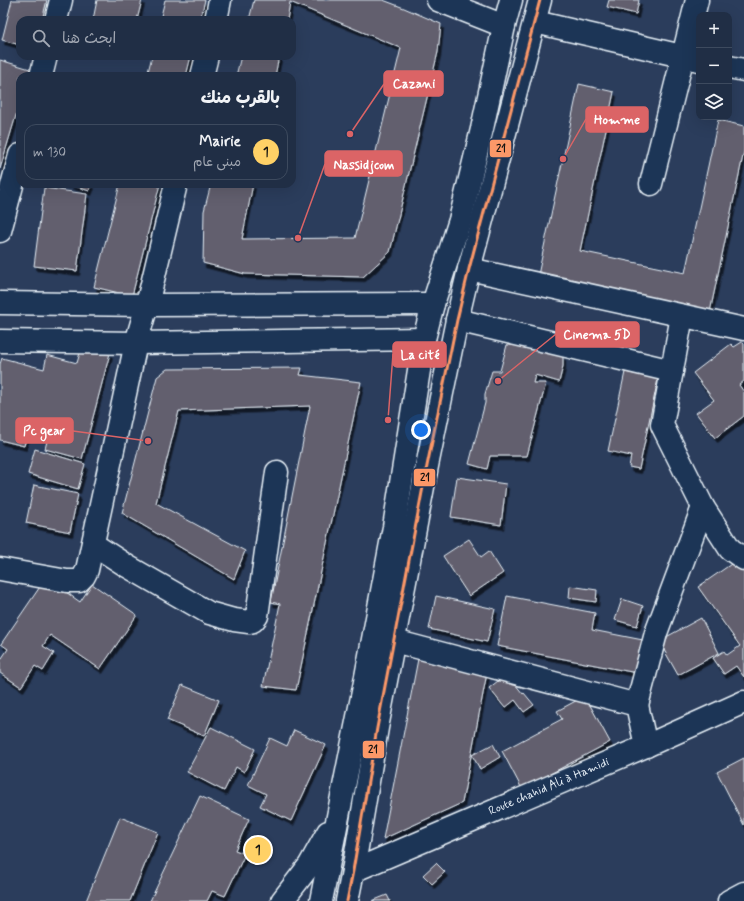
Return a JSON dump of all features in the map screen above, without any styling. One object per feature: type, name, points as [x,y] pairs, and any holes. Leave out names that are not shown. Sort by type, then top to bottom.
[{"type":"street","points":[[57,16],[61,0]]},
{"type":"street","points":[[217,16],[220,0]]},
{"type":"street","points":[[438,0],[504,26]]},
{"type":"street","points":[[321,901],[365,682],[394,527],[424,338],[433,304],[460,220],[511,0]]},
{"type":"street","points":[[347,901],[377,728],[427,466],[457,320],[540,0]]},
{"type":"street","points":[[651,184],[691,58],[697,0]]},
{"type":"street","points":[[535,22],[691,58]]},
{"type":"street","points":[[42,72],[45,60]]},
{"type":"street","points":[[203,72],[206,60]]},
{"type":"street","points":[[732,68],[744,70]]},
{"type":"street","points":[[0,231],[16,170]]},
{"type":"street","points":[[0,569],[67,581],[79,580],[84,576],[87,570],[136,343],[147,305],[175,188]]},
{"type":"street","points":[[469,269],[744,329]]},
{"type":"street","points":[[0,303],[147,305],[433,304]]},
{"type":"street","points":[[682,316],[662,425],[703,507],[730,549],[744,559]]},
{"type":"street","points":[[457,320],[672,371]]},
{"type":"street","points":[[0,341],[136,343],[424,338]]},
{"type":"street","points":[[93,544],[127,566],[209,612],[234,620],[249,622],[253,621],[257,616],[277,472]]},
{"type":"street","points":[[646,746],[637,706],[656,633],[703,507]]},
{"type":"street","points":[[394,641],[637,706]]},
{"type":"street","name":"Route chahid Ali à Hamidi","points":[[353,871],[646,746],[744,702]]},
{"type":"street","points":[[282,901],[309,866],[339,812]]},
{"type":"street","points":[[729,901],[744,894]]},
{"type":"building","points":[[12,0],[47,0],[43,16],[16,16],[16,44],[2,40]]},
{"type":"building","points":[[97,0],[142,0],[138,16],[94,16]]},
{"type":"building","points":[[165,0],[205,0],[201,16],[161,16]]},
{"type":"building","points":[[254,0],[383,0],[441,24],[438,52],[390,252],[363,277],[245,274],[203,263],[204,211],[210,188],[252,188],[242,239],[355,238],[401,48],[290,2],[288,16],[250,16]]},
{"type":"building","points":[[609,0],[639,0],[636,14],[607,7]]},
{"type":"building","points":[[0,60],[30,69],[29,72],[16,72],[16,115],[0,169]]},
{"type":"building","points":[[151,60],[190,60],[187,72],[148,72]]},
{"type":"building","points":[[240,60],[278,60],[276,72],[237,72]]},
{"type":"building","points":[[579,84],[614,92],[580,251],[685,273],[718,120],[744,126],[744,151],[710,312],[538,275]]},
{"type":"building","points":[[44,188],[87,194],[77,271],[34,266]]},
{"type":"building","points":[[81,188],[90,188],[89,191]]},
{"type":"building","points":[[119,188],[159,188],[132,296],[94,287]]},
{"type":"building","points":[[742,342],[744,344],[744,381],[739,385],[744,392],[744,416],[715,438],[696,413],[714,400],[693,373],[731,344],[734,347]]},
{"type":"building","points":[[507,345],[525,345],[563,356],[563,366],[559,382],[535,375],[533,383],[546,383],[527,456],[490,456],[487,469],[469,464],[485,403],[485,394],[492,371],[500,371]]},
{"type":"building","points":[[82,346],[110,353],[82,459],[45,449],[50,429],[30,424],[24,446],[0,440],[0,364],[2,358],[44,369],[47,355],[77,363]]},
{"type":"building","points":[[302,368],[300,375],[361,382],[296,690],[263,686],[280,604],[271,602],[310,406],[179,411],[156,503],[245,551],[234,579],[122,513],[157,377],[167,369]]},
{"type":"building","points":[[625,372],[658,379],[639,469],[629,467],[631,456],[608,451]]},
{"type":"building","points":[[35,449],[85,464],[78,489],[28,474]]},
{"type":"building","points":[[457,477],[506,484],[501,525],[451,517]]},
{"type":"building","points":[[34,485],[78,494],[70,532],[26,523]]},
{"type":"building","points":[[469,539],[481,557],[489,551],[503,573],[469,596],[443,556]]},
{"type":"building","points":[[737,560],[744,571],[744,677],[736,666],[724,674],[713,658],[724,651],[727,655],[740,646],[698,587]]},
{"type":"building","points":[[46,578],[80,602],[92,584],[137,615],[100,669],[50,635],[43,646],[54,653],[43,671],[35,666],[21,687],[0,673],[0,661],[8,649],[1,644]]},
{"type":"building","points":[[570,586],[597,590],[596,602],[569,598]]},
{"type":"building","points":[[436,596],[495,609],[487,642],[429,629]]},
{"type":"building","points":[[507,596],[595,613],[592,630],[648,641],[642,674],[497,646]]},
{"type":"building","points":[[622,599],[643,606],[637,626],[615,620]]},
{"type":"building","points":[[701,618],[719,653],[678,675],[659,641]]},
{"type":"building","points":[[418,659],[487,673],[462,803],[383,839]]},
{"type":"building","points":[[507,674],[534,705],[524,712],[515,700],[505,708],[489,688]]},
{"type":"building","points":[[182,685],[219,700],[204,736],[167,720]]},
{"type":"building","points":[[585,696],[610,742],[522,789],[502,751],[562,719],[557,711]]},
{"type":"building","points":[[211,727],[255,749],[244,772],[236,767],[224,791],[187,772]]},
{"type":"building","points":[[294,730],[326,745],[291,821],[260,806],[266,794],[248,785],[270,738],[287,746]]},
{"type":"building","points":[[493,744],[500,757],[480,769],[472,755]]},
{"type":"building","points":[[744,758],[744,825],[717,772]]},
{"type":"building","points":[[200,796],[249,819],[235,850],[245,854],[225,896],[212,891],[207,901],[150,901]]},
{"type":"building","points":[[120,817],[158,832],[130,901],[86,901]]},
{"type":"building","points":[[436,863],[445,872],[432,884],[423,875]]},
{"type":"building","points":[[387,895],[390,901],[372,901]]},
{"type":"transit line","name":"21","points":[[347,901],[377,728],[427,466],[457,320],[540,0]]},
{"type":"place","name":"Cazani","points":[[350,134]]},
{"type":"place","name":"Homme","points":[[563,159]]},
{"type":"place","name":"Nassidjcom","points":[[298,238]]},
{"type":"place","name":"Cinema 5D","points":[[498,381]]},
{"type":"place","name":"La cité","points":[[388,420]]},
{"type":"place","name":"Pc gear","points":[[148,441]]},
{"type":"place","name":"Mairie","points":[[258,850]]}]
